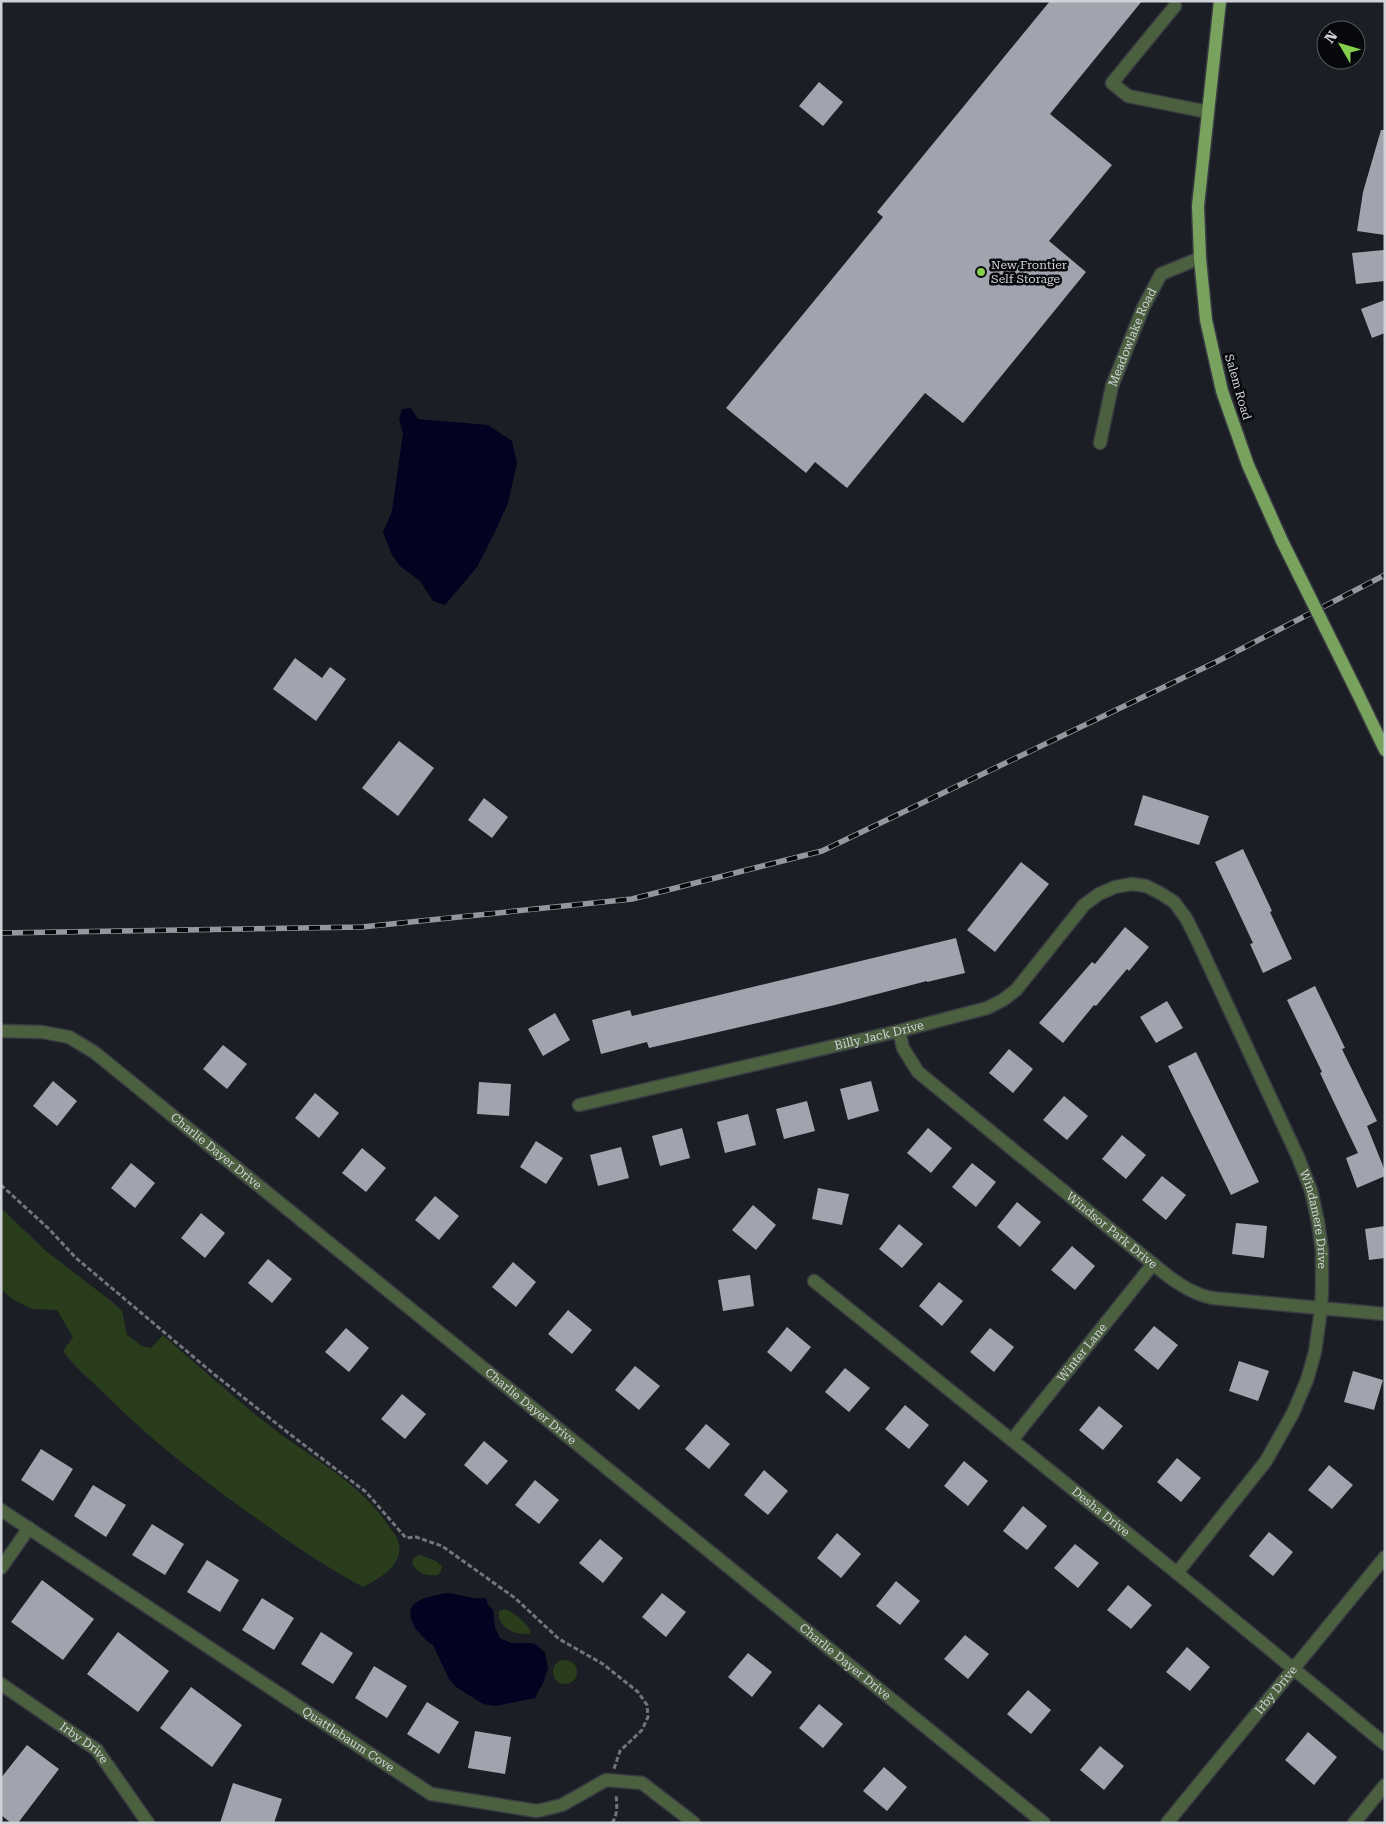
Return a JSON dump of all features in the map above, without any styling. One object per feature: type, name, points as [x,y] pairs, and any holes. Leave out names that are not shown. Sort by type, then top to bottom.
[{"type":"main road","name":"Salem Road","points":[[1220,1],[1198,206],[1200,258],[1206,320],[1222,391],[1248,465],[1282,541],[1385,750]]},
{"type":"street","points":[[1175,6],[1112,83],[1128,96],[1208,112]]},
{"type":"street","name":"Meadowlake Road","points":[[1100,444],[1112,386],[1143,308],[1162,274],[1200,258]]},
{"type":"street","name":"Billy Jack Drive","points":[[579,1106],[899,1031],[987,1008],[1003,1000],[1016,990],[1084,905],[1099,894],[1115,887],[1131,884]]},
{"type":"street","name":"Windamere Drive","points":[[1131,884],[1146,886],[1160,893],[1174,902],[1186,918],[1298,1157],[1311,1190],[1322,1251],[1321,1309],[1315,1352],[1307,1380],[1293,1413],[1266,1461],[1176,1573]]},
{"type":"street","name":"Charlie Dayer Drive","points":[[1,1031],[42,1032],[69,1037],[94,1052],[1044,1823]]},
{"type":"street","name":"Windsor Park Drive","points":[[899,1031],[903,1048],[918,1072],[1153,1264],[1172,1279],[1198,1295],[1385,1314]]},
{"type":"street","name":"Winter Lane","points":[[1012,1440],[1153,1264]]},
{"type":"street","name":"Desha Drive","points":[[814,1281],[1385,1744]]},
{"type":"street","name":"Quattlebaum Cove","points":[[1,1510],[431,1794],[537,1811],[562,1805],[606,1780],[642,1783],[694,1823]]},
{"type":"street","points":[[1,1568],[29,1528]]},
{"type":"street","name":"Irby Drive","points":[[1167,1823],[1385,1557]]},
{"type":"street","name":"Irby Drive","points":[[1,1684],[97,1750],[148,1823]]},
{"type":"street","points":[[1354,1823],[1385,1785]]},
{"type":"path","points":[[1,1184],[49,1229],[76,1258],[215,1375],[366,1492],[406,1538],[416,1537],[442,1546],[515,1598],[559,1639],[603,1664],[638,1692],[647,1706],[648,1717],[642,1730],[620,1751],[614,1772],[617,1808],[612,1823]]},
{"type":"green space","points":[[1,1208],[46,1251],[122,1311],[127,1335],[142,1346],[151,1348],[163,1335],[261,1419],[352,1486],[379,1513],[395,1534],[399,1549],[398,1556],[390,1569],[363,1587],[331,1569],[224,1495],[140,1427],[79,1370],[63,1351],[73,1337],[57,1310],[32,1309],[12,1299],[1,1289]]},
{"type":"green space","points":[[420,1555],[436,1561],[442,1566],[438,1575],[424,1574],[415,1568],[412,1564],[414,1557]]},
{"type":"green space","points":[[505,1609],[523,1621],[531,1631],[529,1634],[513,1632],[504,1626],[499,1617],[499,1611]]},
{"type":"green space","points":[[565,1660],[573,1664],[577,1672],[573,1680],[565,1684],[557,1680],[553,1672],[557,1664]]},
{"type":"water","points":[[411,408],[418,419],[488,425],[512,441],[517,463],[508,503],[494,534],[477,567],[445,605],[433,601],[420,581],[400,566],[392,555],[383,532],[392,511],[403,433],[399,419],[402,409]]},
{"type":"water","points":[[447,1593],[486,1598],[488,1605],[493,1610],[495,1628],[500,1638],[511,1643],[531,1643],[537,1645],[545,1653],[548,1668],[535,1698],[495,1706],[483,1704],[456,1687],[449,1679],[433,1645],[416,1629],[411,1620],[410,1612],[412,1606],[417,1602],[431,1596]]},
{"type":"building","points":[[1050,1],[1142,1],[1050,114],[1112,165],[1049,241],[1086,272],[963,423],[925,393],[847,488],[815,462],[806,473],[726,408],[883,217],[877,212]]},
{"type":"building","points":[[819,82],[843,102],[823,126],[799,106]]},
{"type":"building","points":[[1381,130],[1385,130],[1385,235],[1357,231],[1363,192]]},
{"type":"building","points":[[1384,250],[1385,281],[1356,284],[1352,253]]},
{"type":"building","points":[[1385,300],[1385,333],[1372,338],[1361,309]]},
{"type":"building","points":[[295,658],[322,678],[330,667],[346,679],[316,721],[273,689]]},
{"type":"building","points":[[399,741],[434,768],[398,816],[362,788]]},
{"type":"building","points":[[1143,795],[1209,816],[1199,845],[1134,825]]},
{"type":"building","points":[[484,798],[508,817],[492,838],[468,820]]},
{"type":"building","points":[[1243,849],[1292,959],[1263,973],[1250,944],[1253,943],[1215,862]]},
{"type":"building","points":[[1021,862],[1049,884],[995,952],[967,930]]},
{"type":"building","points":[[1125,927],[1149,947],[1129,971],[1127,969],[1096,1006],[1094,1005],[1063,1043],[1039,1023],[1092,962],[1095,964]]},
{"type":"building","points":[[956,938],[965,973],[649,1048],[647,1042],[601,1054],[592,1020],[630,1010],[632,1016]]},
{"type":"building","points":[[1315,986],[1345,1048],[1342,1049],[1377,1121],[1367,1126],[1385,1171],[1385,1176],[1357,1188],[1346,1158],[1358,1153],[1287,1000]]},
{"type":"building","points":[[1167,1001],[1183,1028],[1156,1043],[1140,1017]]},
{"type":"building","points":[[555,1013],[570,1040],[543,1056],[528,1029]]},
{"type":"building","points":[[223,1045],[247,1064],[227,1089],[203,1069]]},
{"type":"building","points":[[1009,1049],[1033,1069],[1013,1093],[989,1073]]},
{"type":"building","points":[[1196,1052],[1259,1182],[1231,1195],[1168,1066]]},
{"type":"building","points":[[53,1081],[77,1101],[57,1126],[33,1106]]},
{"type":"building","points":[[871,1081],[879,1111],[848,1120],[840,1089]]},
{"type":"building","points":[[479,1082],[511,1084],[509,1116],[477,1114]]},
{"type":"building","points":[[315,1093],[339,1113],[319,1138],[295,1118]]},
{"type":"building","points":[[1064,1096],[1088,1116],[1067,1140],[1043,1120]]},
{"type":"building","points":[[807,1101],[815,1131],[784,1139],[776,1109]]},
{"type":"building","points":[[748,1114],[756,1145],[725,1153],[717,1122]]},
{"type":"building","points":[[682,1128],[690,1158],[660,1166],[652,1136]]},
{"type":"building","points":[[928,1128],[952,1148],[931,1173],[907,1153]]},
{"type":"building","points":[[1122,1135],[1146,1155],[1126,1179],[1102,1159]]},
{"type":"building","points":[[536,1141],[563,1158],[546,1184],[520,1167]]},
{"type":"building","points":[[621,1147],[629,1178],[598,1186],[590,1155]]},
{"type":"building","points":[[362,1148],[386,1168],[366,1192],[342,1173]]},
{"type":"building","points":[[131,1163],[155,1183],[135,1208],[111,1188]]},
{"type":"building","points":[[972,1163],[996,1182],[976,1207],[952,1187]]},
{"type":"building","points":[[1162,1176],[1186,1195],[1166,1220],[1142,1200]]},
{"type":"building","points":[[818,1188],[849,1194],[842,1225],[812,1219]]},
{"type":"building","points":[[435,1196],[459,1216],[439,1240],[415,1220]]},
{"type":"building","points":[[1017,1202],[1041,1222],[1020,1247],[997,1227]]},
{"type":"building","points":[[753,1205],[776,1225],[756,1250],[732,1230]]},
{"type":"building","points":[[201,1213],[225,1233],[205,1258],[181,1238]]},
{"type":"building","points":[[1236,1223],[1267,1226],[1264,1258],[1232,1254]]},
{"type":"building","points":[[899,1224],[923,1244],[902,1268],[879,1249]]},
{"type":"building","points":[[1385,1226],[1385,1258],[1369,1260],[1365,1229]]},
{"type":"building","points":[[1072,1246],[1095,1266],[1075,1290],[1051,1270]]},
{"type":"building","points":[[268,1259],[292,1279],[272,1303],[248,1283]]},
{"type":"building","points":[[513,1262],[536,1282],[516,1307],[492,1287]]},
{"type":"building","points":[[750,1275],[754,1306],[723,1311],[718,1280]]},
{"type":"building","points":[[939,1282],[963,1301],[942,1326],[919,1306]]},
{"type":"building","points":[[568,1310],[592,1330],[572,1354],[548,1334]]},
{"type":"building","points":[[1154,1326],[1178,1345],[1158,1370],[1134,1350]]},
{"type":"building","points":[[787,1327],[811,1347],[791,1372],[767,1352]]},
{"type":"building","points":[[346,1328],[369,1348],[349,1372],[325,1352]]},
{"type":"building","points":[[990,1328],[1014,1347],[994,1372],[970,1352]]},
{"type":"building","points":[[1239,1361],[1269,1371],[1258,1401],[1229,1391]]},
{"type":"building","points":[[635,1366],[660,1386],[639,1410],[615,1390]]},
{"type":"building","points":[[845,1368],[870,1388],[849,1412],[825,1392]]},
{"type":"building","points":[[1353,1371],[1383,1380],[1374,1410],[1344,1402]]},
{"type":"building","points":[[402,1394],[426,1414],[405,1439],[381,1419]]},
{"type":"building","points":[[905,1405],[929,1425],[909,1449],[885,1429]]},
{"type":"building","points":[[1099,1406],[1123,1426],[1103,1450],[1079,1430]]},
{"type":"building","points":[[706,1424],[730,1444],[709,1469],[685,1449]]},
{"type":"building","points":[[484,1441],[508,1461],[487,1485],[464,1465]]},
{"type":"building","points":[[41,1449],[73,1469],[53,1501],[21,1480]]},
{"type":"building","points":[[1177,1458],[1201,1478],[1181,1502],[1157,1482]]},
{"type":"building","points":[[964,1461],[988,1481],[968,1506],[944,1486]]},
{"type":"building","points":[[1329,1465],[1353,1485],[1332,1509],[1308,1490]]},
{"type":"building","points":[[764,1470],[788,1491],[768,1515],[744,1495]]},
{"type":"building","points":[[535,1480],[559,1500],[539,1524],[515,1505]]},
{"type":"building","points":[[93,1485],[126,1505],[106,1537],[74,1516]]},
{"type":"building","points":[[1023,1506],[1047,1526],[1027,1550],[1003,1531]]},
{"type":"building","points":[[152,1524],[184,1544],[165,1575],[132,1555]]},
{"type":"building","points":[[1269,1532],[1293,1552],[1273,1576],[1249,1556]]},
{"type":"building","points":[[837,1533],[861,1554],[841,1578],[817,1558]]},
{"type":"building","points":[[600,1539],[623,1558],[603,1583],[579,1563]]},
{"type":"building","points":[[1075,1544],[1099,1563],[1078,1588],[1054,1568]]},
{"type":"building","points":[[207,1560],[239,1580],[220,1612],[187,1592]]},
{"type":"building","points":[[42,1580],[94,1619],[63,1660],[11,1622]]},
{"type":"building","points":[[896,1581],[920,1601],[900,1625],[876,1606]]},
{"type":"building","points":[[1128,1585],[1152,1605],[1131,1629],[1107,1610]]},
{"type":"building","points":[[662,1593],[686,1612],[666,1637],[642,1617]]},
{"type":"building","points":[[262,1598],[294,1618],[274,1650],[242,1630]]},
{"type":"building","points":[[118,1632],[169,1671],[138,1712],[87,1674]]},
{"type":"building","points":[[321,1632],[353,1653],[333,1684],[301,1664]]},
{"type":"building","points":[[965,1635],[989,1654],[968,1679],[944,1659]]},
{"type":"building","points":[[1187,1647],[1210,1667],[1190,1691],[1166,1672]]},
{"type":"building","points":[[748,1653],[772,1672],[752,1697],[728,1677]]},
{"type":"building","points":[[374,1666],[407,1686],[387,1718],[355,1698]]},
{"type":"building","points":[[191,1687],[242,1725],[212,1767],[160,1728]]},
{"type":"building","points":[[1028,1690],[1051,1710],[1031,1734],[1007,1714]]},
{"type":"building","points":[[427,1702],[459,1722],[439,1754],[407,1734]]},
{"type":"building","points":[[819,1704],[843,1724],[823,1748],[799,1728]]},
{"type":"building","points":[[475,1731],[511,1737],[505,1774],[468,1768]]},
{"type":"building","points":[[1308,1732],[1337,1757],[1314,1785],[1285,1760]]},
{"type":"building","points":[[27,1745],[59,1769],[18,1823],[11,1823],[1,1815],[1,1778]]},
{"type":"building","points":[[1100,1746],[1124,1766],[1104,1790],[1080,1770]]},
{"type":"building","points":[[884,1767],[907,1787],[887,1811],[863,1791]]},
{"type":"building","points":[[233,1783],[282,1799],[274,1823],[220,1823]]},
{"type":"railway","points":[[1,933],[362,927],[632,899],[822,851],[1216,662],[1385,575]]},
{"type":"place","name":"New Frontier Self Storage","points":[[981,272]]}]
